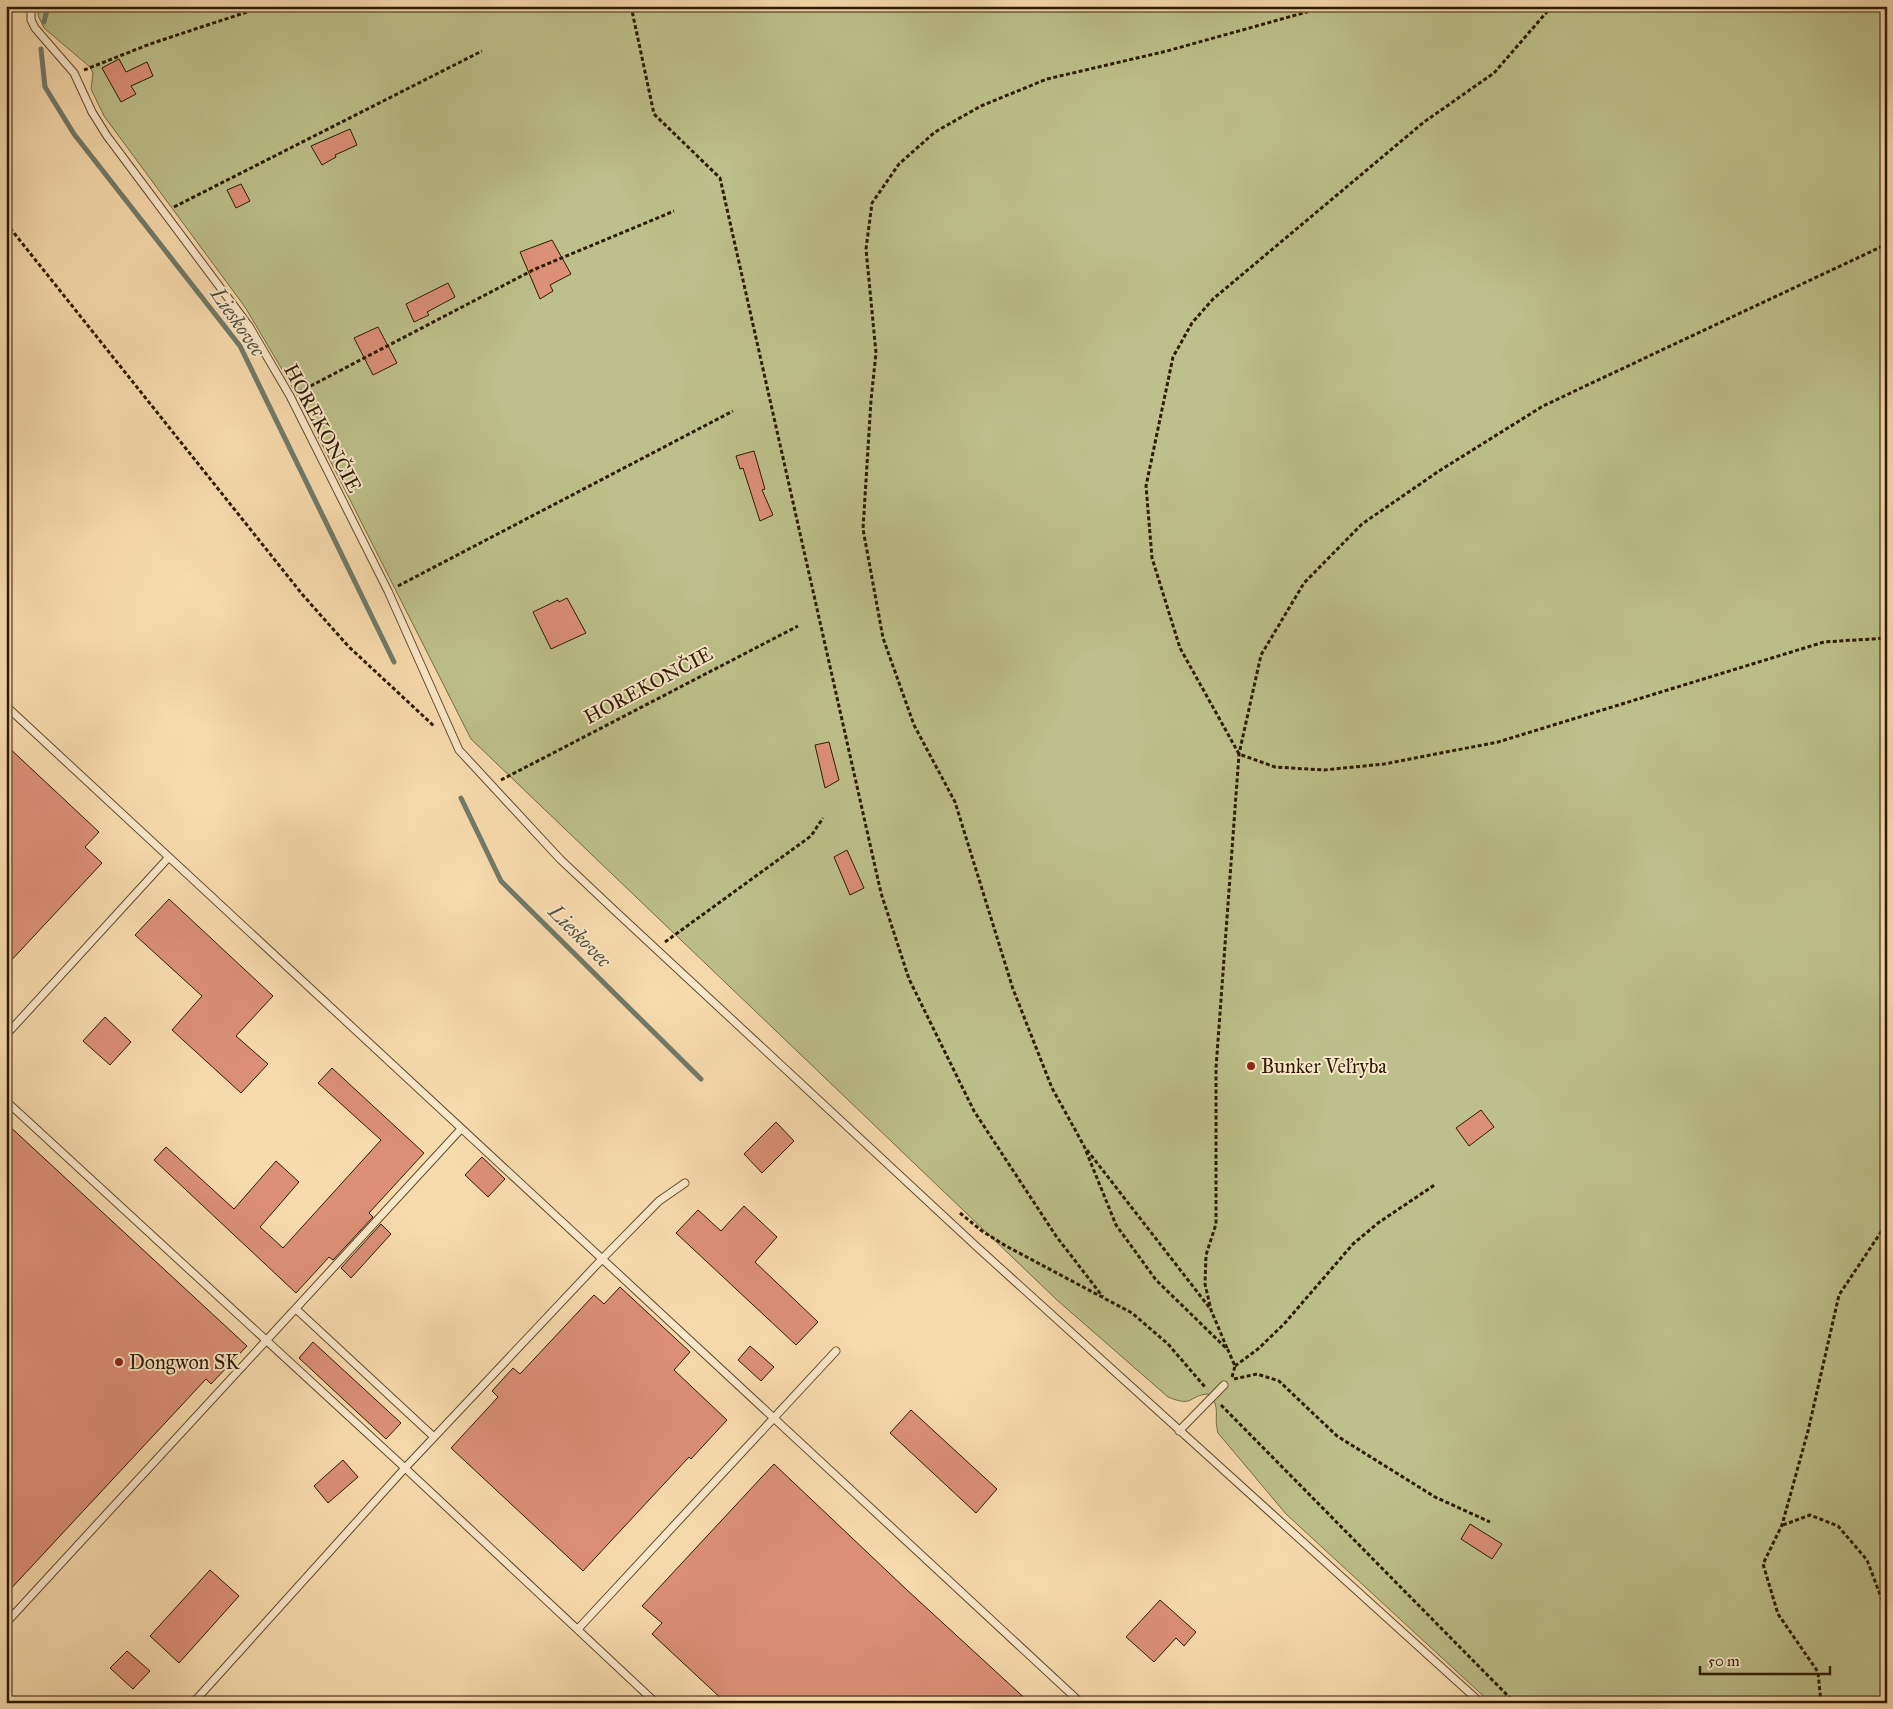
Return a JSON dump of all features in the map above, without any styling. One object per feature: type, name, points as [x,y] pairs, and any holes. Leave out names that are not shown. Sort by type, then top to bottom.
[{"type":"lane","name":"HOREKONČIE","points":[[31,6],[35,28],[74,73],[92,112],[107,136],[254,333],[290,396],[384,583],[459,750],[492,781],[560,859],[977,1247],[1481,1703]]},
{"type":"lane","points":[[6,706],[1082,1703]]},
{"type":"lane","points":[[6,1035],[169,857]]},
{"type":"lane","points":[[6,1101],[405,1468],[656,1703]]},
{"type":"lane","points":[[6,1623],[461,1129]]},
{"type":"lane","points":[[193,1703],[405,1468],[602,1259],[659,1201],[685,1183]]},
{"type":"lane","points":[[296,1309],[434,1437]]},
{"type":"lane","points":[[578,1629],[836,1351]]},
{"type":"lane","points":[[1179,1431],[1224,1385]]},
{"type":"path","points":[[90,67],[265,6]]},
{"type":"path","points":[[631,6],[654,114],[720,178],[881,893],[909,979],[974,1110],[1056,1236],[1104,1298]]},
{"type":"path","points":[[1228,1350],[1156,1280],[1116,1225],[1084,1146],[1052,1088],[1013,989],[955,802],[914,724],[883,638],[863,529],[876,352],[866,249],[872,203],[899,164],[935,132],[981,106],[1047,78],[1167,51],[1328,6]]},
{"type":"path","points":[[1552,6],[1494,73],[1424,122],[1213,299],[1192,323],[1173,357],[1146,486],[1152,558],[1180,648],[1239,754],[1275,767],[1324,770],[1384,764],[1498,742],[1824,642],[1887,638]]},
{"type":"path","points":[[179,204],[482,51]]},
{"type":"path","name":"HOREKONČIE","points":[[302,390],[533,270],[674,211]]},
{"type":"path","points":[[6,223],[302,594],[348,646],[439,731]]},
{"type":"path","points":[[1490,1522],[1436,1497],[1338,1436],[1279,1381],[1257,1374],[1232,1380],[1235,1366],[1211,1310],[1204,1284],[1206,1255],[1216,1224],[1216,1068],[1239,754],[1261,655],[1304,583],[1362,524],[1439,471],[1543,406],[1887,244]]},
{"type":"path","points":[[397,586],[732,412]]},
{"type":"path","name":"HOREKONČIE","points":[[513,774],[798,626]]},
{"type":"path","points":[[492,781],[503,786]]},
{"type":"path","points":[[657,949],[811,836],[823,818]]},
{"type":"path","points":[[659,935],[673,947]]},
{"type":"path","points":[[1084,1146],[1211,1310]]},
{"type":"path","points":[[1235,1366],[1258,1349],[1284,1324],[1353,1244],[1378,1223],[1436,1184]]},
{"type":"path","points":[[952,1206],[982,1231],[1006,1246],[1132,1313],[1151,1327],[1207,1390]]},
{"type":"path","points":[[1821,1703],[1818,1672],[1778,1614],[1763,1564],[1782,1526],[1808,1431],[1839,1295],[1887,1223]]},
{"type":"path","points":[[1216,1399],[1515,1703]]},
{"type":"path","points":[[1782,1526],[1810,1515],[1838,1526],[1867,1560],[1887,1613]]},
{"type":"green space","points":[[39,6],[1887,6],[1887,1703],[1491,1703],[1286,1514],[1218,1433],[1215,1403],[1208,1394],[1187,1401],[1168,1397],[1057,1300],[471,739],[296,393],[245,307],[104,116],[91,89],[93,73],[90,67],[44,28],[38,15]]},
{"type":"building","points":[[119,59],[126,72],[147,62],[153,76],[131,86],[136,94],[121,102],[102,68]]},
{"type":"building","points":[[350,129],[357,145],[335,155],[336,157],[322,165],[311,146]]},
{"type":"building","points":[[241,184],[250,201],[236,208],[227,190]]},
{"type":"building","points":[[552,240],[571,274],[550,285],[553,291],[540,299],[520,252]]},
{"type":"building","points":[[448,283],[455,297],[427,312],[429,315],[414,322],[406,304]]},
{"type":"building","points":[[378,327],[397,363],[373,375],[354,338]]},
{"type":"building","points":[[754,451],[765,489],[762,490],[773,515],[760,521],[743,468],[740,469],[736,456]]},
{"type":"building","points":[[567,598],[586,633],[551,649],[533,612],[558,600],[559,602]]},
{"type":"building","points":[[829,742],[839,780],[825,788],[815,745]]},
{"type":"building","points":[[6,745],[99,832],[85,847],[102,863],[6,966]]},
{"type":"building","points":[[847,850],[864,888],[850,895],[834,857]]},
{"type":"building","points":[[169,899],[273,996],[236,1036],[268,1064],[241,1093],[172,1030],[202,996],[135,935]]},
{"type":"building","points":[[105,1017],[131,1042],[110,1065],[83,1041]]},
{"type":"building","points":[[332,1068],[424,1153],[369,1213],[373,1217],[333,1260],[329,1257],[296,1293],[154,1160],[166,1147],[234,1209],[276,1161],[299,1182],[260,1227],[283,1248],[381,1140],[318,1083]]},
{"type":"building","points":[[1481,1110],[1494,1127],[1469,1146],[1456,1128]]},
{"type":"building","points":[[776,1122],[794,1141],[762,1173],[744,1154]]},
{"type":"building","name":"Dongwon SK","points":[[6,1123],[247,1346],[211,1384],[206,1379],[6,1594]]},
{"type":"building","points":[[482,1157],[505,1179],[488,1197],[465,1175]]},
{"type":"building","points":[[744,1206],[777,1237],[755,1262],[818,1322],[796,1345],[676,1233],[698,1210],[721,1231]]},
{"type":"building","points":[[381,1224],[391,1234],[351,1278],[341,1268]]},
{"type":"building","points":[[620,1287],[690,1352],[674,1370],[727,1420],[691,1459],[689,1457],[583,1571],[451,1448],[498,1397],[492,1391],[513,1368],[520,1374],[594,1295],[604,1304]]},
{"type":"building","points":[[313,1342],[401,1423],[386,1439],[299,1358]]},
{"type":"building","points":[[750,1346],[774,1367],[761,1381],[738,1360]]},
{"type":"building","points":[[911,1410],[997,1489],[976,1513],[890,1433]]},
{"type":"building","points":[[343,1460],[358,1477],[328,1503],[314,1486]]},
{"type":"building","points":[[774,1464],[1030,1703],[726,1703],[652,1634],[662,1623],[642,1606]]},
{"type":"building","points":[[1470,1524],[1502,1544],[1492,1559],[1461,1539]]},
{"type":"building","points":[[210,1570],[239,1596],[179,1663],[150,1636]]},
{"type":"building","points":[[1160,1600],[1196,1632],[1184,1646],[1176,1638],[1154,1662],[1126,1637]]},
{"type":"building","points":[[127,1651],[150,1671],[133,1689],[110,1668]]},
{"type":"waterway","name":"Lieskovec","points":[[44,22],[48,6]]},
{"type":"waterway","name":"Lieskovec","points":[[41,49],[45,87],[74,134],[240,346],[394,662]]},
{"type":"waterway","name":"Lieskovec","points":[[461,798],[501,881],[701,1079]]},
{"type":"place","name":"Bunker Veľryba","points":[[1251,1066]]},
{"type":"place","name":"Dongwon SK","points":[[119,1362]]}]
